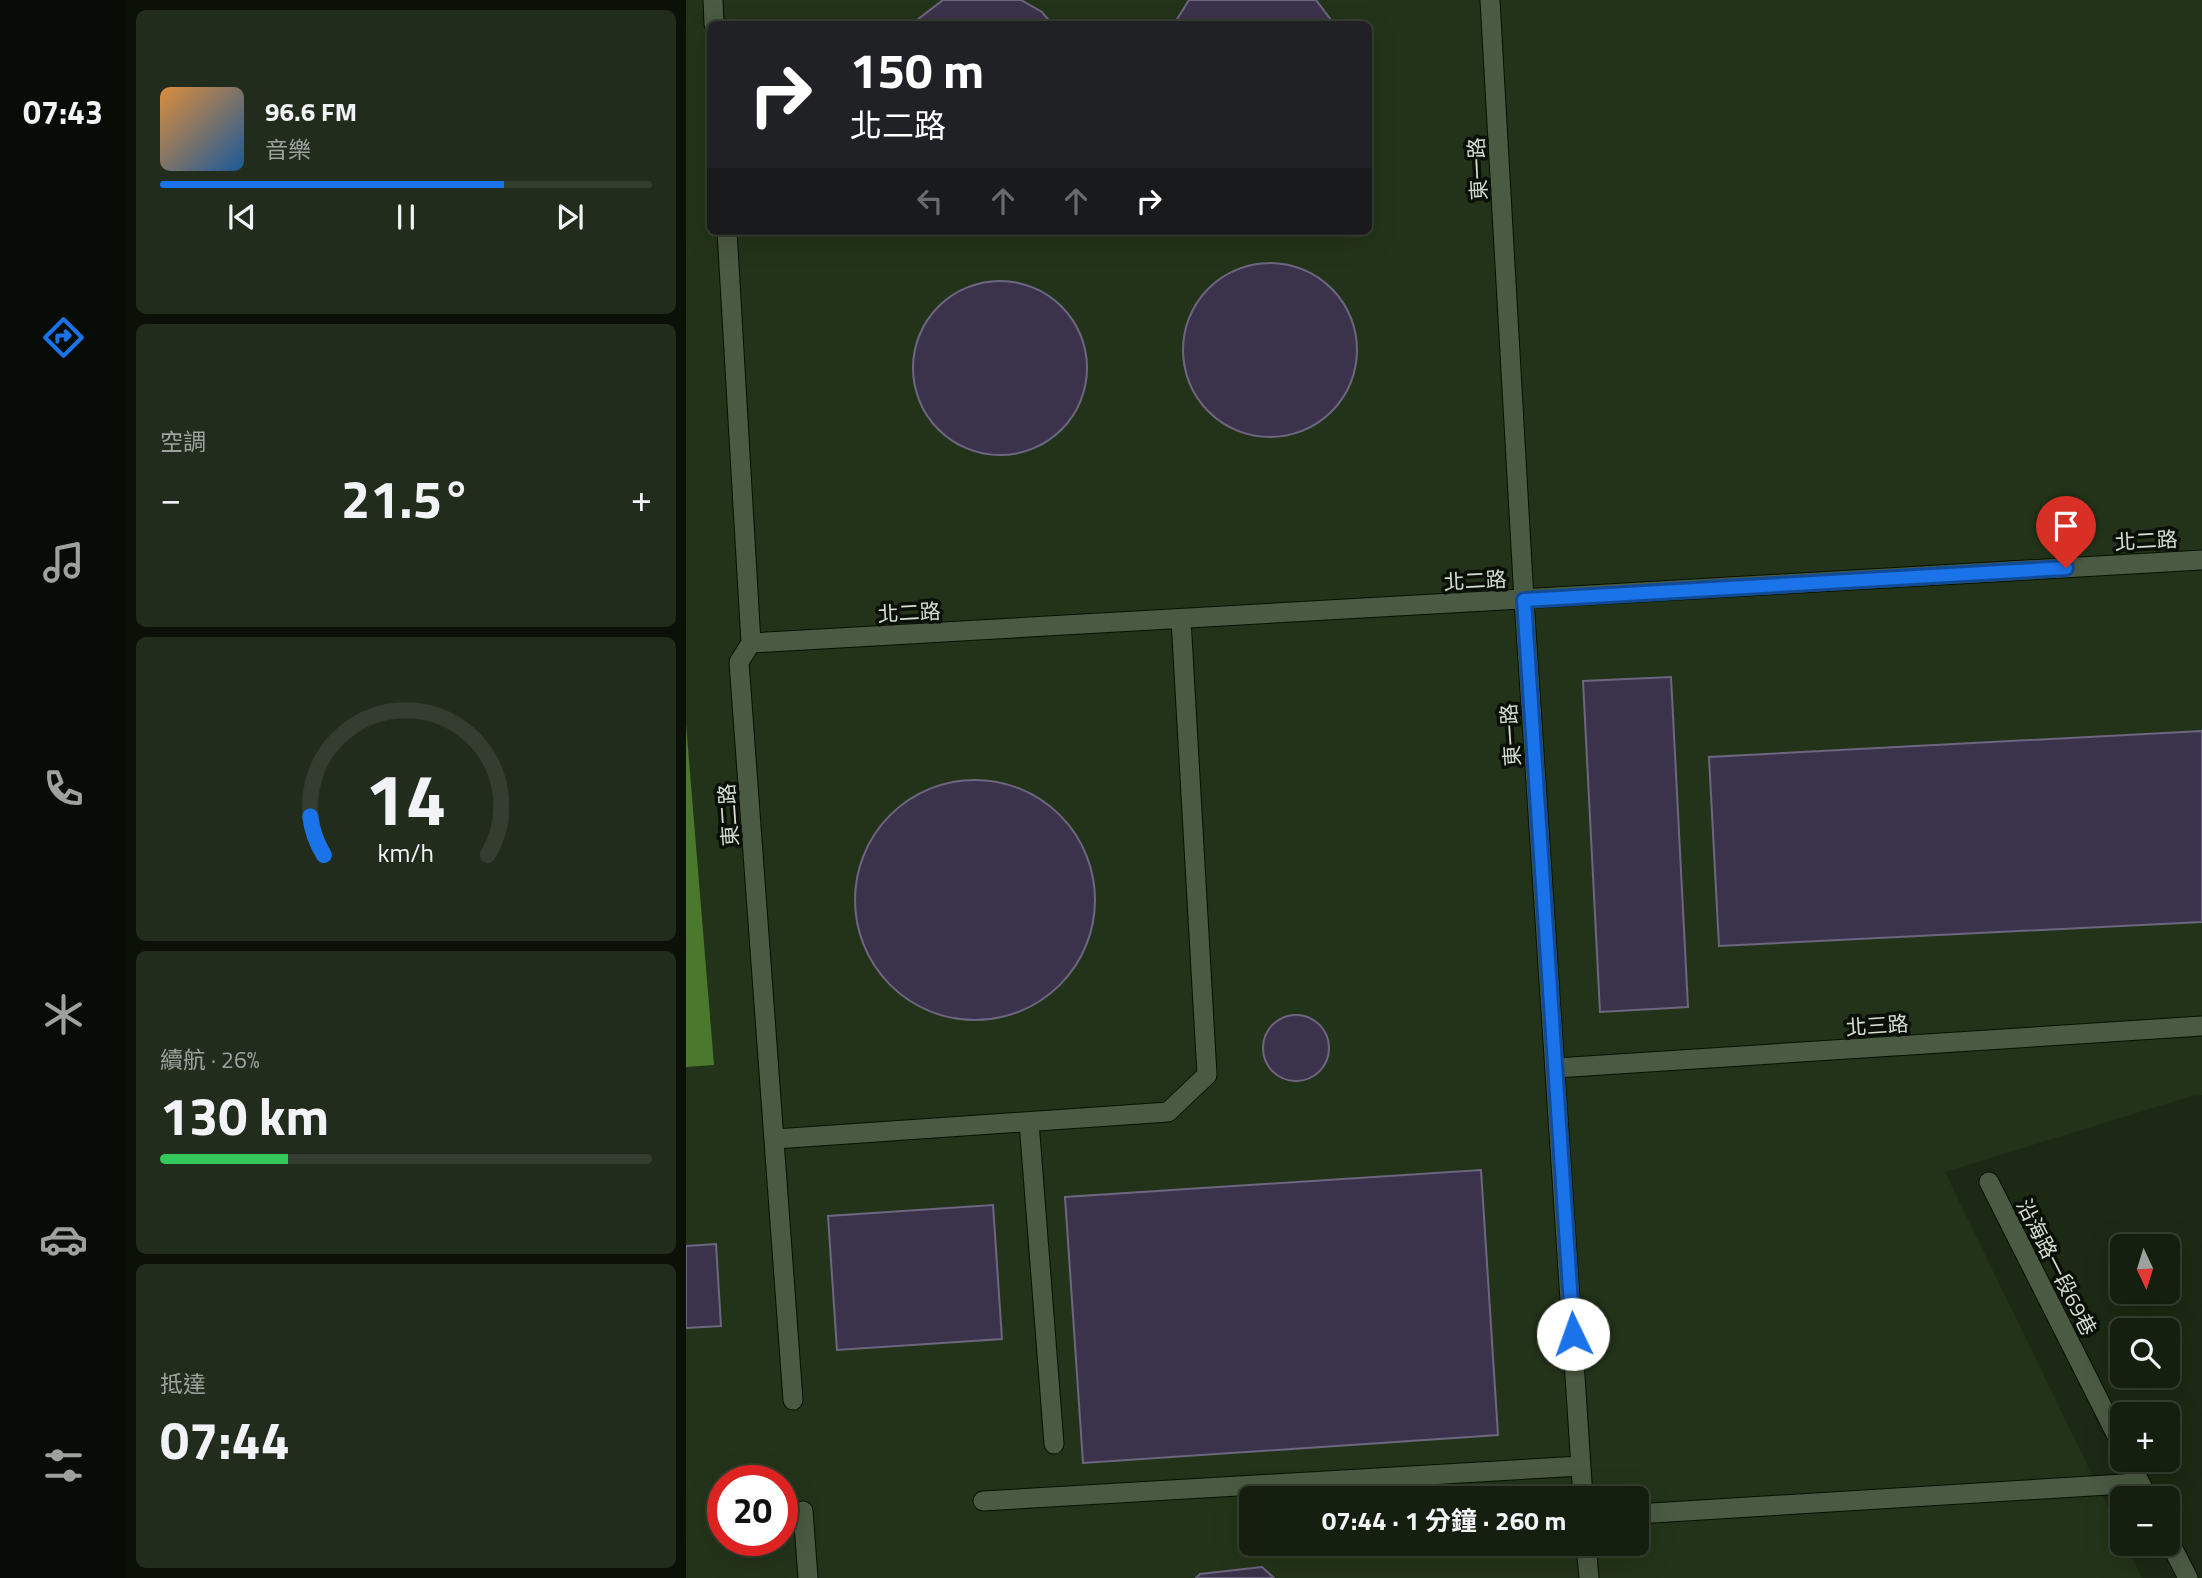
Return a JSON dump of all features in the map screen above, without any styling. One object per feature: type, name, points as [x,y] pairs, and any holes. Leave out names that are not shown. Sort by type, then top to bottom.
[{"type":"lane","points":[[713,0],[714,21]]},
{"type":"lane","name":"東一路","points":[[1490,0],[1524,600],[1582,1486]]},
{"type":"lane","name":"東二路","points":[[727,235],[751,643],[739,662],[793,1400]]},
{"type":"lane","name":"北二路","points":[[751,643],[2202,560]]},
{"type":"lane","points":[[775,1139],[1168,1112],[1207,1074],[1181,619]]},
{"type":"lane","name":"北三路","points":[[1556,1068],[2202,1026]]},
{"type":"lane","points":[[1029,1122],[1054,1444]]},
{"type":"lane","name":"沿海路一段69巷","points":[[1989,1182],[2110,1422]]},
{"type":"lane","points":[[983,1501],[1581,1466]]},
{"type":"lane","points":[[1649,1513],[2110,1492]]},
{"type":"lane","points":[[803,1511],[808,1578]]},
{"type":"lane","points":[[1587,1556],[1589,1578]]},
{"type":"lane","points":[[2177,1556],[2188,1578]]},
{"type":"shaded area","points":[[686,0],[2202,0],[2202,1095],[1945,1172],[2110,1511],[2110,1556],[2131,1556],[2142,1578],[686,1578]]},
{"type":"shaded area","points":[[686,724],[714,1065],[686,1067]]},
{"type":"building","points":[[943,0],[1021,0],[1042,12],[1050,21],[916,21]]},
{"type":"building","points":[[1189,0],[1316,0],[1332,21],[1176,21]]},
{"type":"building","points":[[1270,263],[1303,269],[1332,288],[1351,317],[1357,350],[1351,383],[1332,412],[1303,431],[1270,437],[1237,431],[1208,412],[1189,383],[1183,350],[1189,317],[1208,288],[1237,269]]},
{"type":"building","points":[[1000,281],[1033,287],[1062,306],[1081,335],[1087,368],[1081,401],[1062,430],[1033,449],[1000,455],[967,449],[938,430],[919,401],[913,368],[919,335],[938,306],[967,287]]},
{"type":"building","points":[[1671,677],[1688,1007],[1600,1012],[1583,681]]},
{"type":"building","points":[[2202,731],[2202,922],[1719,946],[1709,757]]},
{"type":"building","points":[[975,780],[998,782],[1021,789],[1042,800],[1060,815],[1075,833],[1086,854],[1093,877],[1093,923],[1086,946],[1075,967],[1060,985],[1042,1000],[1021,1011],[998,1018],[975,1020],[952,1018],[929,1011],[908,1000],[890,985],[875,967],[864,946],[857,923],[855,900],[857,877],[864,854],[875,833],[890,815],[908,800],[929,789],[952,782]]},
{"type":"building","points":[[1296,1015],[1309,1018],[1319,1025],[1326,1035],[1329,1048],[1326,1061],[1319,1071],[1309,1078],[1296,1081],[1283,1078],[1273,1071],[1266,1061],[1263,1048],[1266,1035],[1273,1025],[1283,1018]]},
{"type":"building","points":[[1481,1170],[1498,1435],[1083,1463],[1065,1197]]},
{"type":"building","points":[[993,1205],[1002,1339],[837,1350],[828,1216]]},
{"type":"building","points":[[716,1244],[721,1326],[686,1328],[686,1246]]},
{"type":"building","points":[[1262,1567],[1274,1578],[1196,1578],[1200,1574]]},
{"type":"route","points":[[1573,1334],[1524,600],[2066,568]]}]
